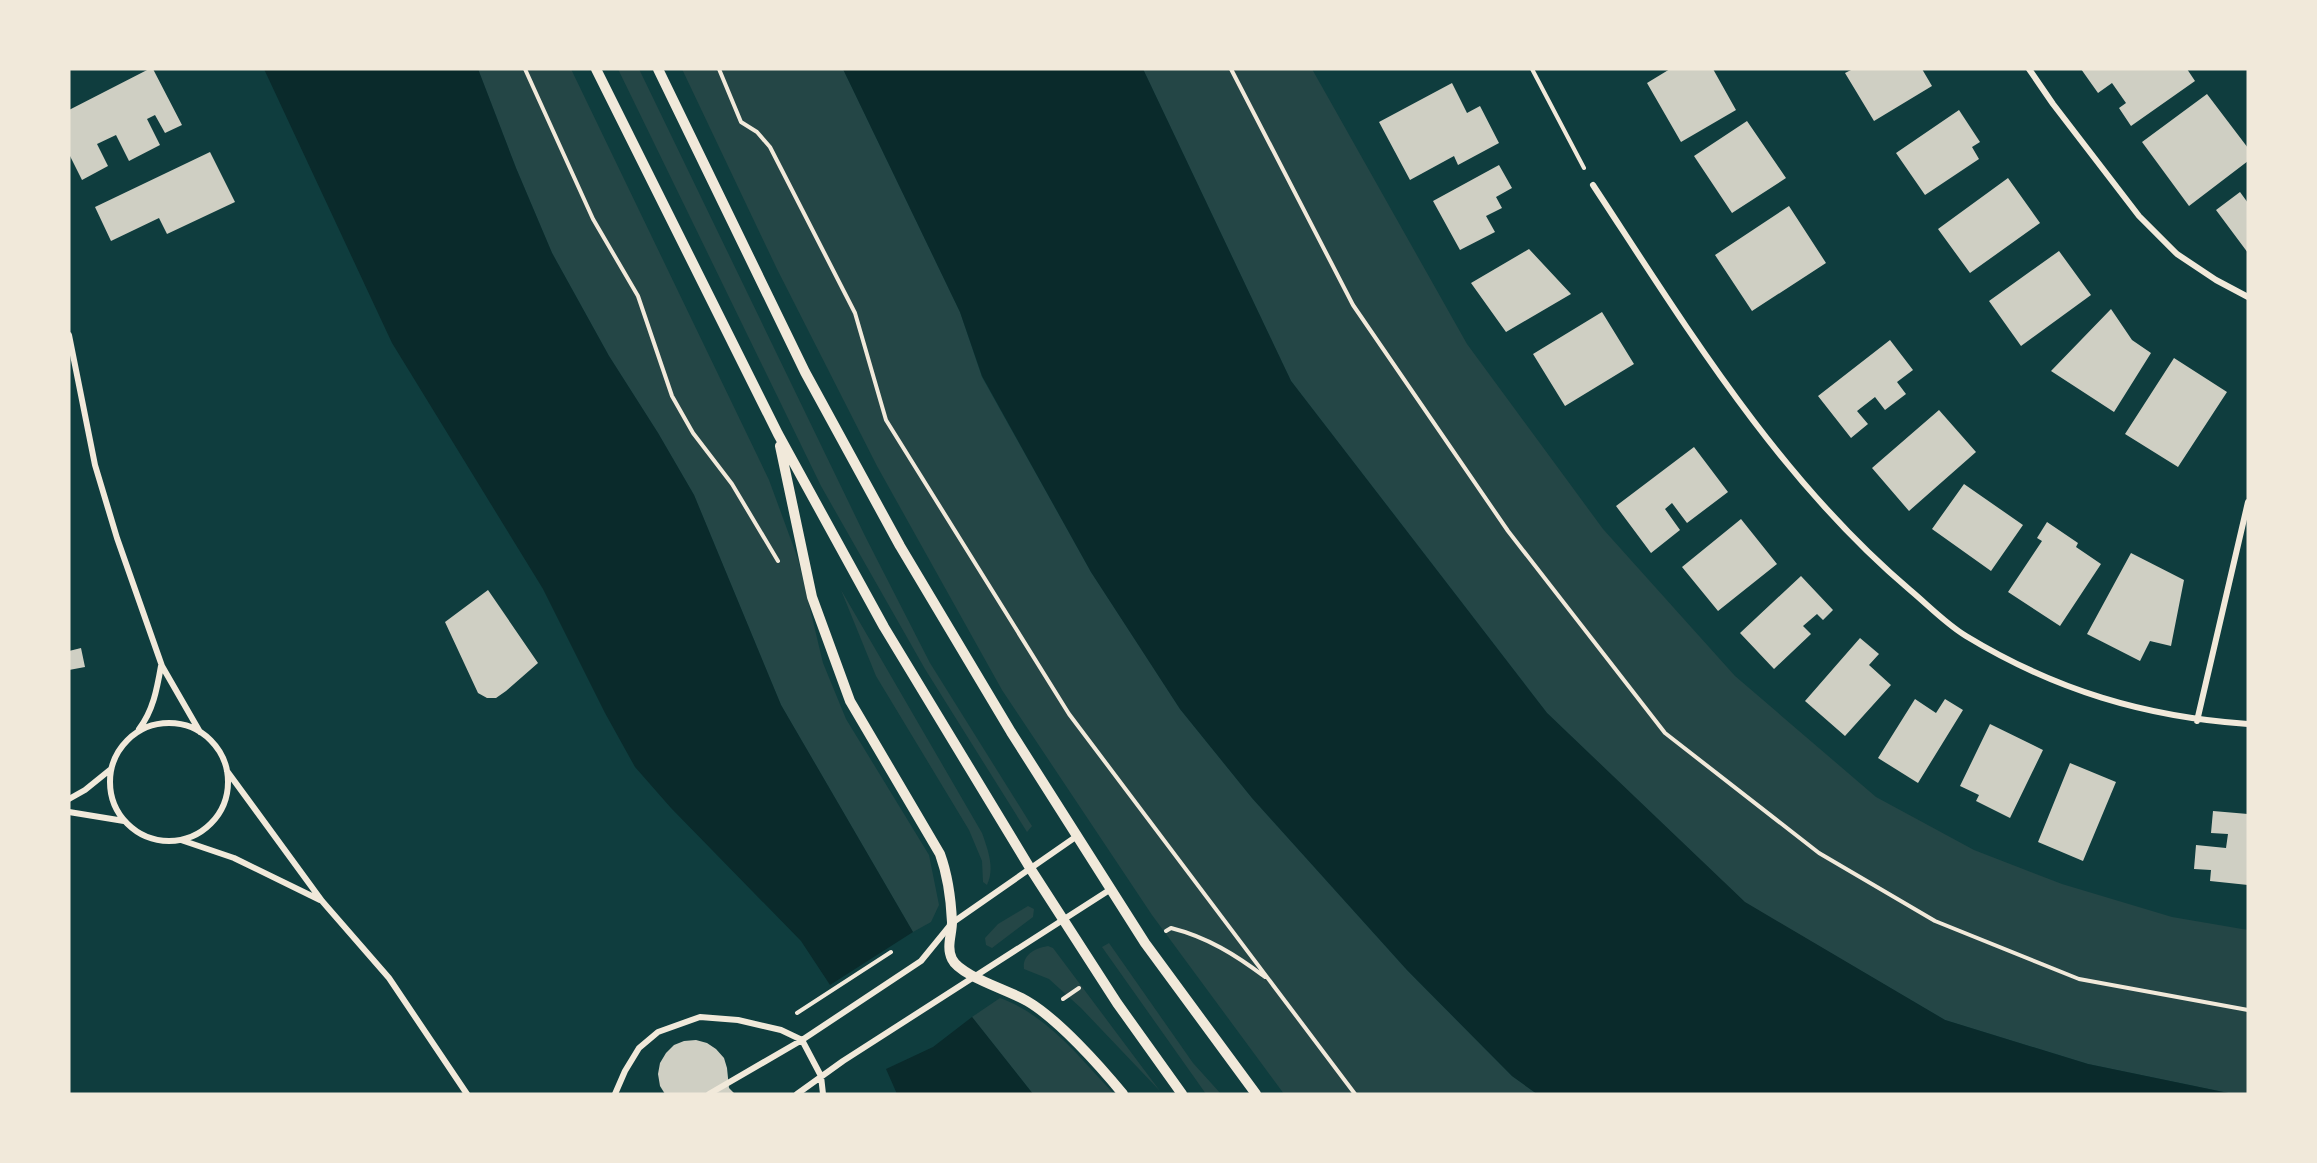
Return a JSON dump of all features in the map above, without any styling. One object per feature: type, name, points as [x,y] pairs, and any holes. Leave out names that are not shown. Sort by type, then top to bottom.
[{"type":"street","points":[[596,69],[778,434],[884,627],[1030,868],[1117,1003],[1182,1094]]},
{"type":"street","points":[[658,69],[805,372],[894,536],[1011,732],[1153,955],[1256,1094]]},
{"type":"street","points":[[2029,69],[2139,216],[2177,254],[2216,280],[2248,297]]},
{"type":"street","points":[[1593,185],[1725,383],[1780,455],[1842,527],[1890,573],[1964,634],[2030,671],[2114,703],[2197,721],[2248,724]]},
{"type":"street","points":[[69,335],[95,465],[117,538],[162,666],[200,732],[217,749],[227,771],[322,901],[389,978],[467,1093]]},
{"type":"street","points":[[778,434],[812,597],[850,701],[940,855],[947,874],[952,923],[949,948],[952,959],[962,971],[1029,1002],[1065,1032],[1123,1094]]},
{"type":"street","points":[[2197,721],[2248,502]]},
{"type":"street","points":[[162,666],[155,697],[146,720],[116,754],[111,769],[110,787],[114,806],[124,821],[140,834],[160,840],[180,840],[234,858],[322,901]]},
{"type":"street","points":[[137,732],[152,725],[169,723],[185,725],[200,732]]},
{"type":"street","points":[[69,799],[85,790],[111,769]]},
{"type":"street","points":[[180,840],[197,834],[212,822],[222,807],[228,790],[227,771]]},
{"type":"street","points":[[69,812],[124,821]]},
{"type":"street","points":[[709,1094],[801,1040],[921,961],[952,923],[1077,836]]},
{"type":"street","points":[[797,1094],[843,1061],[1111,889]]},
{"type":"street","points":[[615,1094],[639,1048],[658,1032],[700,1017],[738,1020],[781,1030],[801,1040],[821,1076],[823,1094]]},
{"type":"path","points":[[525,69],[593,219],[638,296],[672,396],[693,434],[732,484],[783,570]]},
{"type":"path","points":[[719,69],[741,122],[757,132],[770,147],[855,313],[886,420],[892,430],[1069,714],[1356,1094]]},
{"type":"path","points":[[1231,69],[1353,305],[1508,531],[1665,734],[1819,853],[1935,921],[2079,979],[2248,1010]]},
{"type":"path","points":[[1532,69],[1593,185]]},
{"type":"path","points":[[790,1016],[897,948]]},
{"type":"shaded area","points":[[264,69],[478,69],[552,253],[609,356],[694,495],[781,705],[913,932],[830,985],[801,941],[671,808],[635,767],[605,713],[543,589],[392,343]]},
{"type":"shaded area","points":[[478,69],[571,69],[769,480],[798,559],[823,663],[846,719],[929,855],[939,905],[931,922],[913,932],[781,705],[694,495],[609,356],[552,253]]},
{"type":"shaded area","points":[[618,69],[639,69],[865,536],[930,663],[1032,826],[1027,832],[925,669],[821,486]]},
{"type":"shaded area","points":[[682,69],[843,69],[960,312],[982,377],[1091,572],[1180,709],[1252,798],[1407,970],[1512,1076],[1537,1094],[1284,1094],[1152,915],[1002,690],[877,466],[777,269]]},
{"type":"shaded area","points":[[843,69],[1143,69],[1291,381],[1547,713],[1745,902],[1945,1020],[2088,1064],[2233,1094],[1537,1094],[1512,1076],[1407,970],[1252,798],[1180,709],[1091,572],[982,376],[960,312]]},
{"type":"shaded area","points":[[1143,69],[1312,69],[1467,344],[1603,529],[1735,676],[1876,797],[1974,850],[2062,884],[2172,917],[2248,930],[2248,1094],[2233,1094],[2088,1064],[1945,1020],[1745,903],[1547,713],[1291,381]]},
{"type":"shaded area","points":[[841,590],[982,833],[991,866],[987,885],[983,882],[982,861],[969,830],[876,676]]},
{"type":"shaded area","points":[[1028,906],[1034,909],[1033,917],[992,948],[986,945],[985,938],[998,924]]},
{"type":"shaded area","points":[[1109,943],[1193,1063],[1221,1094],[1206,1094],[1102,947]]},
{"type":"shaded area","points":[[1048,946],[1053,948],[1160,1091],[1081,1008],[1049,979],[1024,969],[1025,960],[1030,953]]},
{"type":"shaded area","points":[[1000,998],[1033,1015],[1048,1026],[1114,1094],[1033,1094],[972,1017]]},
{"type":"shaded area","points":[[972,1017],[1033,1094],[897,1094],[886,1069],[933,1047]]},
{"type":"building","points":[[153,69],[182,125],[165,133],[155,115],[147,119],[160,145],[129,161],[116,135],[97,144],[108,166],[82,180],[69,154],[69,110]]},
{"type":"building","points":[[1670,69],[1713,69],[1736,110],[1681,142],[1647,83]]},
{"type":"building","points":[[1853,69],[1922,69],[1932,86],[1874,121],[1845,73]]},
{"type":"building","points":[[2081,69],[2187,69],[2195,81],[2131,126],[2119,108],[2126,103],[2112,83],[2098,93]]},
{"type":"building","points":[[1452,83],[1467,113],[1480,106],[1499,143],[1458,165],[1454,156],[1410,180],[1379,122]]},
{"type":"building","points":[[2207,94],[2248,148],[2248,161],[2189,206],[2142,142]]},
{"type":"building","points":[[1959,110],[1980,142],[1972,147],[1979,159],[1925,195],[1896,153]]},
{"type":"building","points":[[1747,121],[1786,178],[1732,213],[1694,156]]},
{"type":"building","points":[[210,152],[235,202],[167,234],[159,218],[111,241],[95,207]]},
{"type":"building","points":[[1499,165],[1512,188],[1496,197],[1502,208],[1486,216],[1495,232],[1460,250],[1433,201]]},
{"type":"building","points":[[2008,178],[2040,223],[1970,273],[1938,229]]},
{"type":"building","points":[[2240,192],[2248,203],[2248,253],[2216,210]]},
{"type":"building","points":[[1789,206],[1826,263],[1752,311],[1715,255]]},
{"type":"building","points":[[1529,249],[1571,294],[1506,332],[1471,283]]},
{"type":"building","points":[[2059,251],[2091,295],[2021,346],[1989,301]]},
{"type":"building","points":[[2111,309],[2132,340],[2151,353],[2114,412],[2051,371]]},
{"type":"building","points":[[1602,312],[1634,364],[1565,406],[1533,354]]},
{"type":"building","points":[[1890,340],[1913,370],[1897,382],[1906,394],[1885,410],[1875,397],[1857,411],[1868,424],[1851,438],[1818,396]]},
{"type":"building","points":[[2174,358],[2227,392],[2178,467],[2125,434]]},
{"type":"building","points":[[1939,410],[1976,452],[1909,511],[1872,468]]},
{"type":"building","points":[[1694,447],[1728,492],[1687,523],[1672,503],[1665,509],[1680,530],[1651,553],[1616,506]]},
{"type":"building","points":[[1964,484],[2023,525],[1991,571],[1932,529]]},
{"type":"building","points":[[1741,519],[1777,564],[1718,611],[1682,567]]},
{"type":"building","points":[[2047,522],[2078,543],[2076,547],[2101,564],[2060,626],[2008,592],[2042,541],[2037,538]]},
{"type":"building","points":[[2131,553],[2184,580],[2171,646],[2150,641],[2140,661],[2087,634]]},
{"type":"building","points":[[1801,576],[1833,610],[1823,620],[1817,614],[1803,626],[1811,634],[1774,669],[1740,633]]},
{"type":"building","points":[[488,590],[538,663],[496,698],[487,698],[478,693],[445,622]]},
{"type":"building","points":[[1860,638],[1879,654],[1869,665],[1891,685],[1845,736],[1805,701]]},
{"type":"building","points":[[81,648],[85,667],[69,670],[69,651]]},
{"type":"building","points":[[1915,699],[1936,713],[1945,699],[1963,710],[1918,783],[1878,758]]},
{"type":"building","points":[[1990,724],[2043,750],[2010,818],[1976,801],[1979,795],[1960,786]]},
{"type":"building","points":[[2070,763],[2116,782],[2083,861],[2038,842]]},
{"type":"building","points":[[2213,811],[2248,814],[2248,885],[2210,881],[2211,870],[2194,869],[2196,845],[2226,848],[2228,834],[2211,833]]},
{"type":"building","points":[[696,1040],[707,1043],[724,1058],[729,1088],[735,1094],[665,1094],[660,1086],[658,1074],[660,1063],[674,1045]]}]
